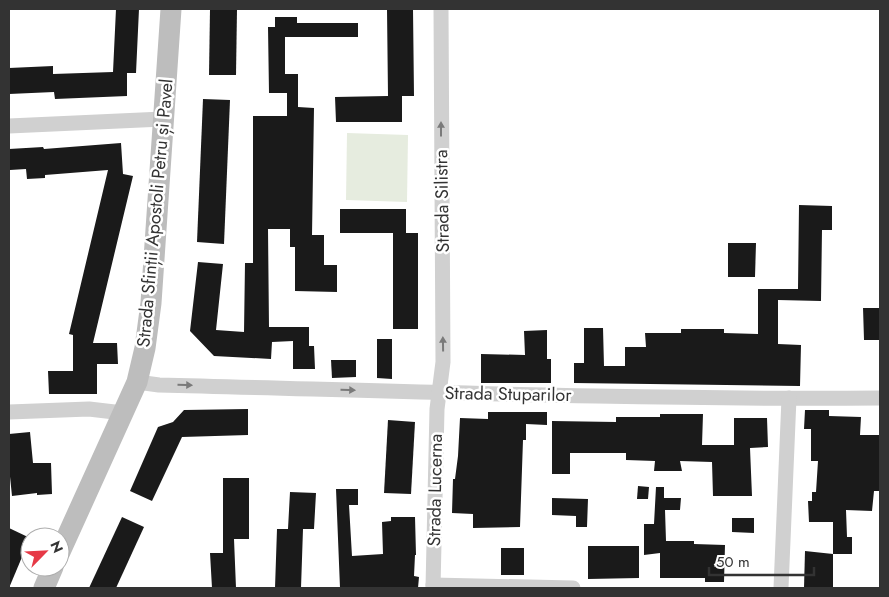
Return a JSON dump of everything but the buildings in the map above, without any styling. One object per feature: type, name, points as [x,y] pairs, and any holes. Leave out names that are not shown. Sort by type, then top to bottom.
[{"type":"main road","name":"Strada Sfinții Apostoli Petru și Pavel","points":[[70,530],[137,382],[145,348],[150,303],[171,9]]},
{"type":"street","name":"Strada Silistra","points":[[440,392],[443,362],[441,9]]},
{"type":"street","points":[[9,126],[163,119]]},
{"type":"street","name":"Strada Stuparilor","points":[[137,382],[159,385],[440,392],[880,398]]},
{"type":"street","name":"Strada Lucerna","points":[[433,586],[437,409],[440,392]]},
{"type":"street","points":[[782,588],[789,398]]},
{"type":"street","points":[[9,412],[89,409],[123,414]]},
{"type":"street","points":[[433,586],[573,588]]},
{"type":"shaded area","points":[[347,133],[408,135],[407,202],[346,200]]}]
